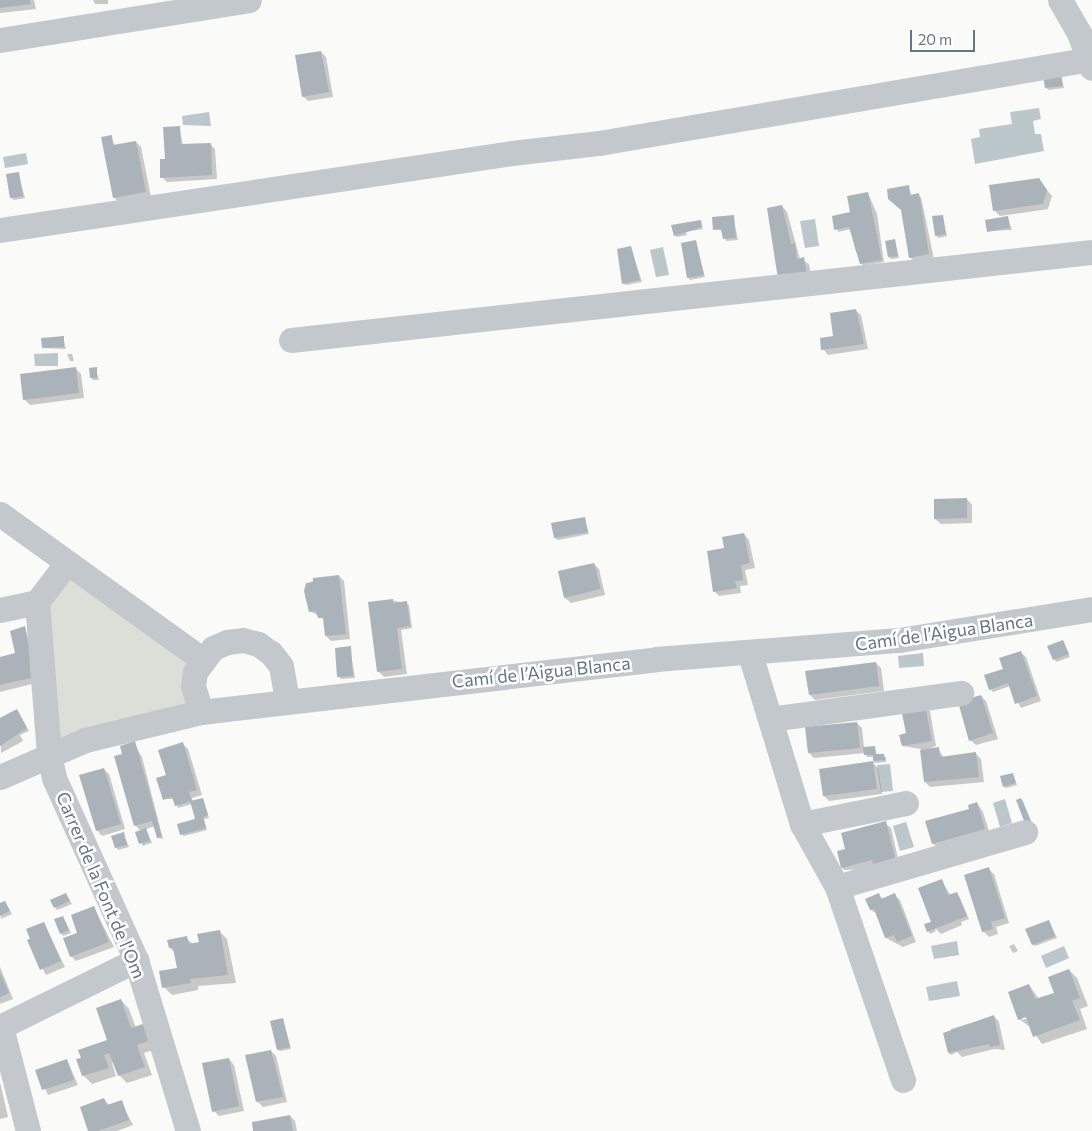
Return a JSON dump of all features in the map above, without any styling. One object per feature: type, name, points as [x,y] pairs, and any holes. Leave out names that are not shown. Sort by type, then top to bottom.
[{"type":"street","points":[[0,40],[249,0]]},
{"type":"street","points":[[0,230],[512,152],[599,143],[1091,63],[1060,0]]},
{"type":"street","points":[[291,340],[1092,252]]},
{"type":"street","points":[[0,514],[66,564],[202,659]]},
{"type":"street","points":[[0,610],[37,602],[66,564]]},
{"type":"street","name":"Carrer de la Font de l'Om","points":[[37,602],[49,754],[54,778],[136,960],[188,1131]]},
{"type":"street","name":"Camí de l’Aigua Blanca","points":[[0,777],[49,754],[85,740],[201,712],[656,659],[750,654],[899,640],[1092,609]]},
{"type":"street","points":[[201,712],[193,686],[202,659],[213,648],[227,642],[243,640],[258,644],[271,653],[281,666],[287,701]]},
{"type":"street","points":[[750,654],[802,824],[838,887],[903,1080]]},
{"type":"street","points":[[770,719],[961,693]]},
{"type":"street","points":[[802,824],[906,803]]},
{"type":"street","points":[[838,887],[1025,832]]},
{"type":"street","points":[[28,1131],[0,1027],[136,960]]},
{"type":"shaded area","points":[[1039,108],[1041,119],[1033,121],[1035,134],[1041,134],[1044,151],[975,164],[971,139],[980,137],[979,129],[1012,124],[1010,112]]},
{"type":"shaded area","points":[[209,112],[211,126],[183,125],[182,116]]},
{"type":"shaded area","points":[[26,153],[28,164],[5,168],[3,157]]},
{"type":"shaded area","points":[[815,219],[819,246],[805,248],[800,221]]},
{"type":"shaded area","points":[[663,247],[669,275],[656,277],[650,250]]},
{"type":"shaded area","points":[[58,353],[58,366],[35,366],[34,354]]},
{"type":"shaded area","points":[[66,568],[198,659],[196,710],[52,750],[40,604]]},
{"type":"shaded area","points":[[923,653],[924,666],[899,668],[898,656]]},
{"type":"shaded area","points":[[890,764],[893,791],[881,792],[877,765]]},
{"type":"shaded area","points":[[1005,799],[1012,823],[1000,827],[993,803]]},
{"type":"shaded area","points":[[906,822],[914,847],[900,851],[893,826]]},
{"type":"shaded area","points":[[957,941],[959,955],[934,959],[931,946]]},
{"type":"shaded area","points":[[1064,946],[1069,958],[1046,968],[1041,956]]},
{"type":"shaded area","points":[[957,981],[960,996],[929,1001],[926,987]]},
{"type":"building","points":[[0,0],[30,0],[31,4],[0,8]]},
{"type":"building","points":[[321,51],[329,92],[302,97],[295,55]]},
{"type":"building","points":[[1061,73],[1063,86],[1045,88],[1043,76]]},
{"type":"building","points":[[180,126],[181,144],[211,143],[212,175],[160,178],[160,159],[165,159],[163,127]]},
{"type":"building","points":[[112,135],[113,145],[136,141],[146,192],[113,198],[101,137]]},
{"type":"building","points":[[19,172],[23,196],[10,198],[6,174]]},
{"type":"building","points":[[1039,178],[1047,190],[1043,204],[993,211],[989,185]]},
{"type":"building","points":[[909,185],[910,195],[919,193],[929,254],[909,258],[901,210],[888,199],[887,189]]},
{"type":"building","points":[[868,192],[882,260],[860,264],[849,227],[834,230],[832,216],[850,212],[847,196]]},
{"type":"building","points":[[782,205],[791,244],[795,243],[797,259],[804,257],[807,274],[778,279],[767,208]]},
{"type":"building","points":[[734,215],[736,238],[723,239],[721,229],[713,230],[712,217]]},
{"type":"building","points":[[943,215],[946,234],[935,236],[932,216]]},
{"type":"building","points":[[1008,216],[1010,228],[987,232],[985,220]]},
{"type":"building","points":[[701,220],[702,227],[674,236],[671,225]]},
{"type":"building","points":[[895,239],[898,256],[888,257],[885,241]]},
{"type":"building","points":[[696,240],[704,275],[687,278],[681,243]]},
{"type":"building","points":[[631,246],[640,280],[622,284],[617,249]]},
{"type":"building","points":[[856,309],[864,344],[821,350],[820,338],[833,336],[830,313]]},
{"type":"building","points":[[64,336],[64,347],[42,348],[41,338]]},
{"type":"building","points":[[76,367],[79,393],[23,400],[20,374]]},
{"type":"building","points":[[97,367],[97,378],[90,378],[89,368]]},
{"type":"building","points":[[967,498],[967,518],[934,519],[934,499]]},
{"type":"building","points":[[585,517],[588,532],[554,538],[551,523]]},
{"type":"building","points":[[744,533],[750,563],[741,565],[743,580],[735,581],[737,588],[713,592],[707,551],[724,548],[722,537]]},
{"type":"building","points":[[594,563],[601,589],[564,598],[558,571]]},
{"type":"building","points":[[339,575],[346,634],[325,636],[323,618],[318,618],[316,611],[309,612],[304,591],[306,583],[313,582],[313,578]]},
{"type":"building","points":[[393,599],[393,603],[407,601],[410,626],[397,628],[402,669],[377,672],[368,602]]},
{"type":"building","points":[[25,626],[35,677],[0,685],[0,657],[15,653],[10,631]]},
{"type":"building","points":[[1063,640],[1069,654],[1053,660],[1047,646]]},
{"type":"building","points":[[351,646],[353,676],[337,677],[335,648]]},
{"type":"building","points":[[1021,651],[1037,696],[1015,704],[1008,683],[989,690],[984,675],[1003,669],[999,658]]},
{"type":"building","points":[[876,662],[879,686],[809,695],[805,671]]},
{"type":"building","points":[[981,695],[993,733],[969,741],[958,702]]},
{"type":"building","points":[[925,705],[932,741],[902,746],[899,735],[906,733],[901,709]]},
{"type":"building","points":[[17,709],[27,728],[0,746],[0,718]]},
{"type":"building","points":[[857,722],[860,748],[808,753],[805,727]]},
{"type":"building","points":[[135,741],[162,837],[157,838],[152,821],[134,826],[114,756],[122,754],[120,746]]},
{"type":"building","points":[[183,742],[197,790],[189,792],[192,801],[175,806],[172,797],[163,800],[156,778],[166,775],[158,750]]},
{"type":"building","points":[[875,746],[876,754],[884,754],[885,760],[873,761],[873,755],[864,755],[863,747]]},
{"type":"building","points":[[939,747],[940,757],[976,752],[979,777],[924,782],[920,750]]},
{"type":"building","points":[[873,761],[877,789],[823,796],[819,769]]},
{"type":"building","points":[[104,768],[121,824],[96,831],[79,775]]},
{"type":"building","points":[[1013,773],[1016,783],[1003,787],[1000,776]]},
{"type":"building","points":[[203,798],[208,815],[203,817],[206,828],[180,835],[177,824],[195,819],[190,801]]},
{"type":"building","points":[[1021,798],[1032,824],[1026,826],[1016,800]]},
{"type":"building","points":[[977,802],[985,829],[932,844],[925,821],[969,809],[968,805]]},
{"type":"building","points":[[886,821],[896,862],[874,867],[872,860],[841,868],[837,851],[845,849],[841,833]]},
{"type":"building","points":[[146,828],[150,841],[139,844],[135,832]]},
{"type":"building","points":[[124,832],[127,845],[115,848],[111,836]]},
{"type":"building","points":[[989,867],[1005,918],[991,922],[993,929],[982,932],[964,875]]},
{"type":"building","points":[[942,879],[948,895],[957,892],[967,916],[927,932],[924,924],[931,922],[918,888]]},
{"type":"building","points":[[66,893],[70,901],[54,908],[50,900]]},
{"type":"building","points":[[879,893],[881,899],[895,893],[912,936],[897,942],[894,935],[885,938],[874,909],[870,910],[865,899]]},
{"type":"building","points":[[5,901],[10,911],[0,916],[0,903]]},
{"type":"building","points":[[94,906],[109,942],[70,957],[63,938],[77,933],[71,915]]},
{"type":"building","points":[[63,916],[69,930],[60,934],[54,919]]},
{"type":"building","points":[[1049,920],[1055,936],[1032,945],[1025,929]]},
{"type":"building","points":[[44,922],[61,961],[40,970],[27,940],[30,939],[26,929]]},
{"type":"building","points":[[220,930],[228,975],[190,979],[191,983],[162,988],[159,971],[177,968],[173,948],[169,948],[167,940],[187,936],[189,944],[199,942],[197,934]]},
{"type":"building","points":[[1069,969],[1080,998],[1072,1001],[1080,1020],[1033,1037],[1026,1017],[1018,1020],[1008,992],[1029,984],[1035,999],[1054,993],[1048,977]]},
{"type":"building","points":[[0,972],[9,993],[0,997]]},
{"type":"building","points":[[121,999],[131,1028],[146,1023],[152,1040],[137,1045],[145,1067],[118,1076],[109,1053],[104,1055],[109,1068],[82,1076],[76,1059],[81,1058],[78,1050],[107,1040],[96,1008]]},
{"type":"building","points":[[994,1015],[1000,1045],[990,1047],[989,1044],[948,1053],[943,1033]]},
{"type":"building","points":[[283,1018],[290,1047],[277,1050],[270,1021]]},
{"type":"building","points":[[271,1050],[283,1097],[256,1102],[245,1055]]},
{"type":"building","points":[[229,1058],[239,1106],[212,1112],[202,1063]]},
{"type":"building","points":[[67,1059],[74,1080],[42,1090],[35,1070]]},
{"type":"building","points":[[104,1098],[107,1105],[122,1100],[129,1120],[98,1131],[88,1131],[80,1107]]},
{"type":"building","points":[[290,1115],[293,1131],[253,1131],[252,1122]]}]
